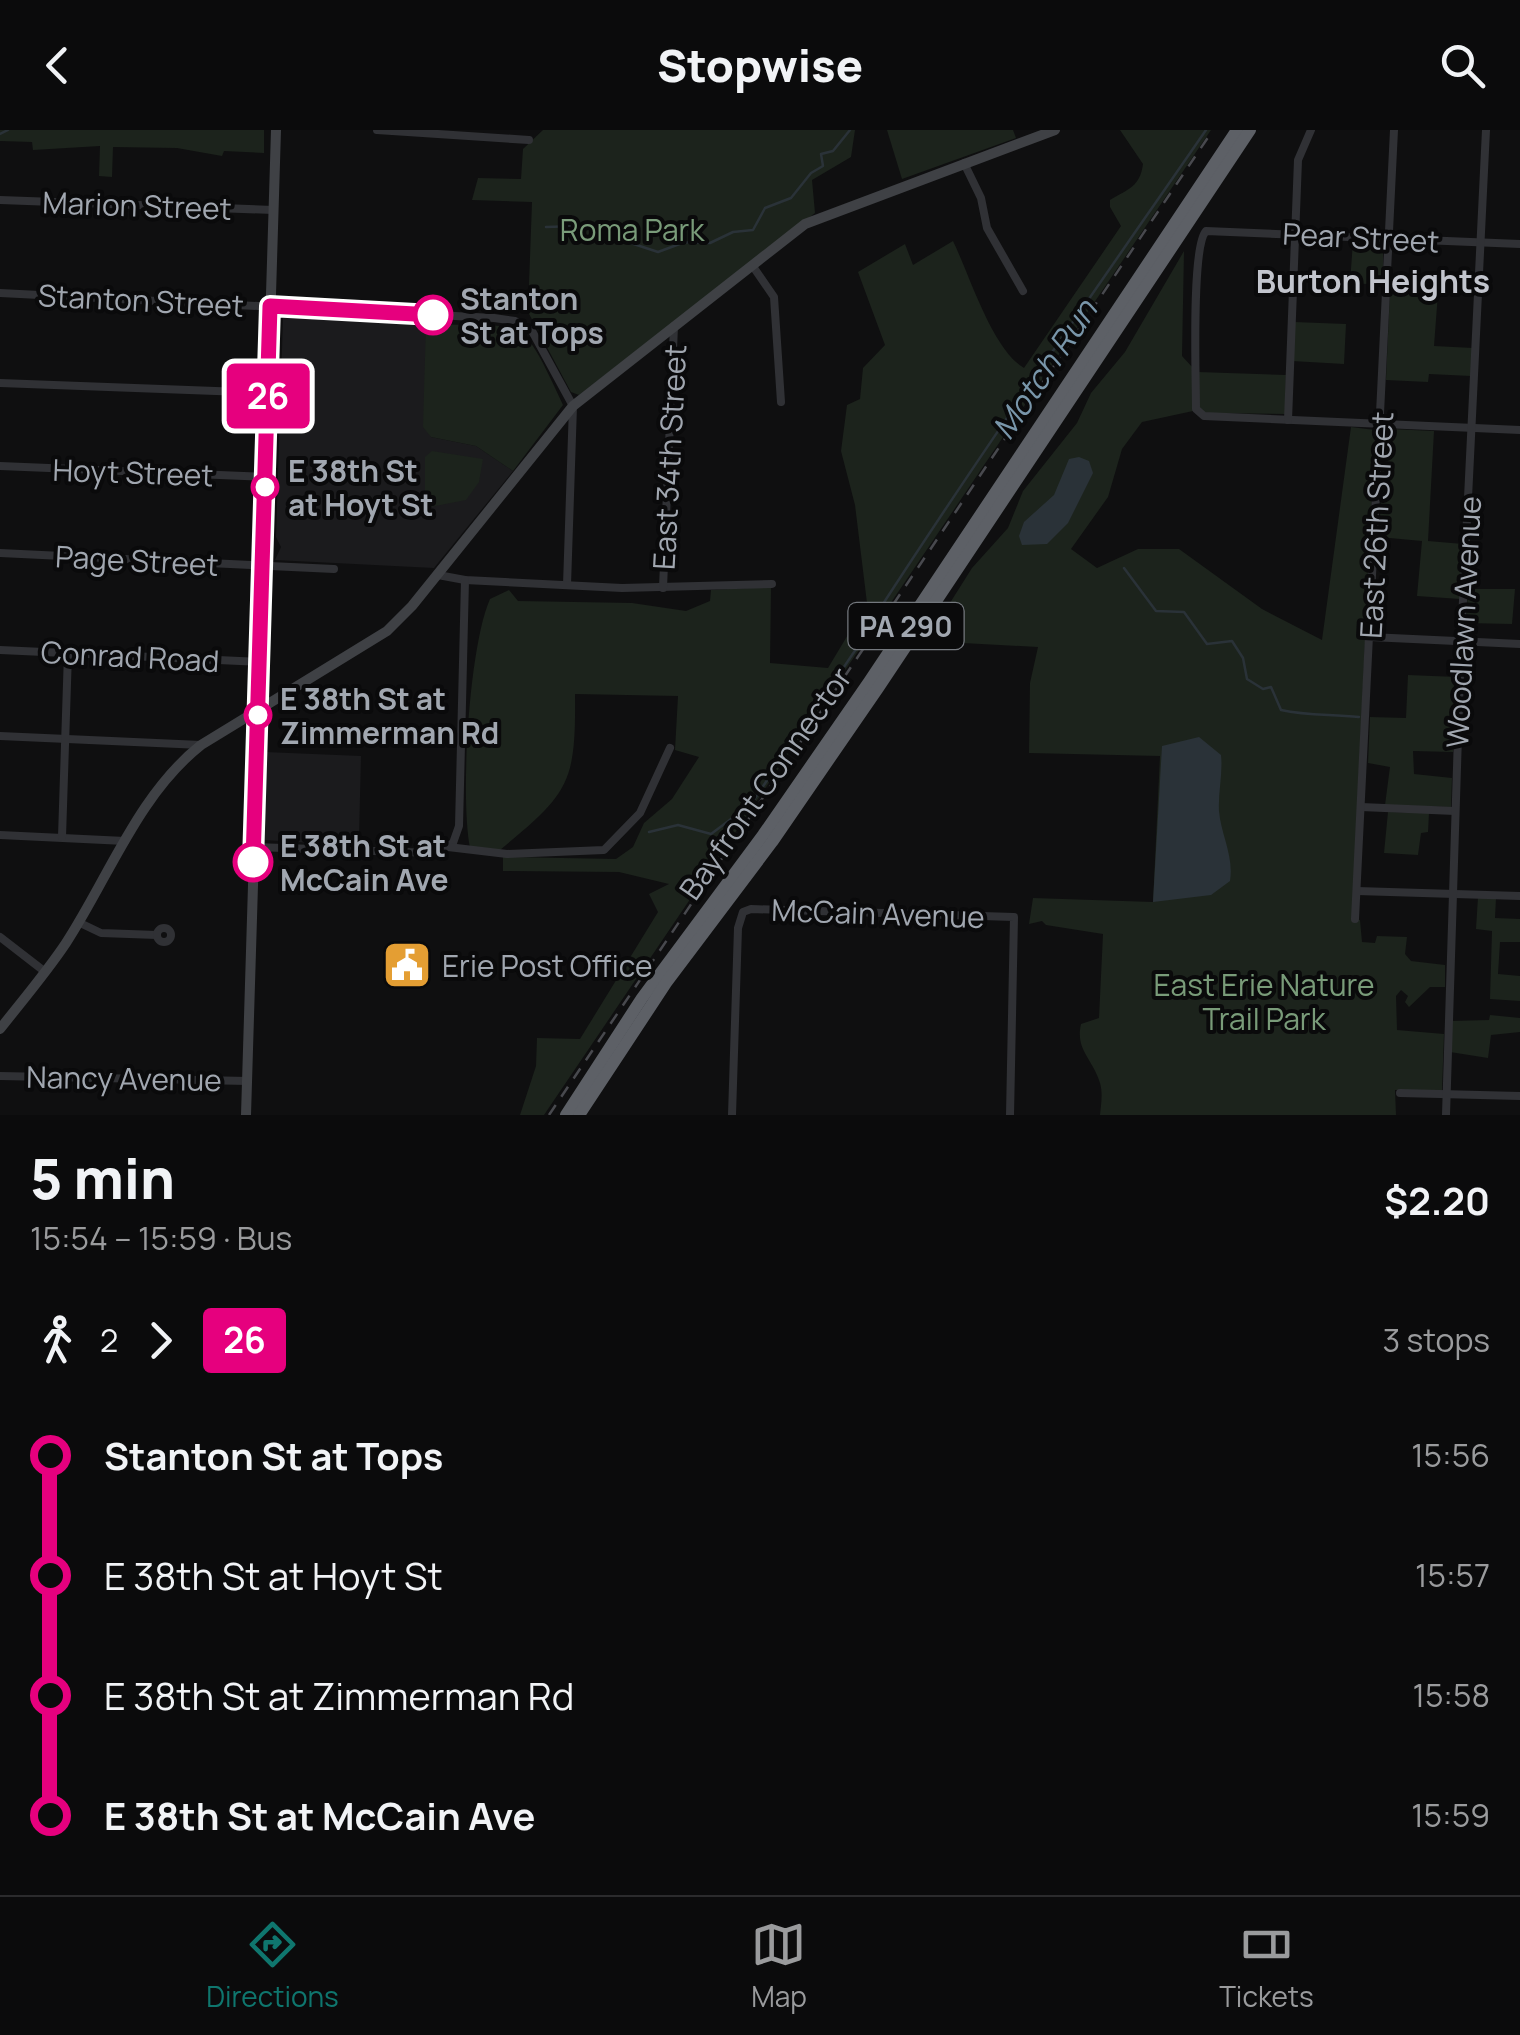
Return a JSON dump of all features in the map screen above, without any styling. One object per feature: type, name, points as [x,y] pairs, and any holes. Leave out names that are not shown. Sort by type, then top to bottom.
[{"type":"highway","name":"Bayfront Connector","points":[[566,1115],[652,984],[763,836],[869,682],[1236,130]]},
{"type":"highway","name":"Bayfront Connector","points":[[579,1115],[666,983],[772,842],[878,688],[1250,130]]},
{"type":"street","points":[[246,1115],[276,130]]},
{"type":"street","points":[[377,130],[528,140]]},
{"type":"street","points":[[0,1029],[78,922],[169,776],[201,745],[387,630],[438,574],[573,406],[809,221],[1055,130]]},
{"type":"street","points":[[1311,130],[1301,146],[1288,420],[1520,430]]},
{"type":"street","name":"East 26th Street","points":[[1355,920],[1394,130]]},
{"type":"street","name":"Woodlawn Avenue","points":[[1446,1115],[1455,811],[1486,130]]},
{"type":"street","points":[[964,163],[981,198],[987,228],[1023,291]]},
{"type":"street","name":"Marion Street","points":[[0,200],[274,210]]},
{"type":"street","name":"Pear Street","points":[[1288,420],[1200,415],[1195,366],[1202,234],[1219,230],[1520,244]]},
{"type":"street","points":[[752,264],[774,297],[781,402]]},
{"type":"street","name":"Stanton Street","points":[[0,293],[270,306],[520,324],[540,342],[573,406]]},
{"type":"street","name":"East 34th Street","points":[[663,588],[674,326]]},
{"type":"street","points":[[0,383],[268,393]]},
{"type":"street","points":[[567,585],[573,406]]},
{"type":"street","name":"Hoyt Street","points":[[0,466],[266,477]]},
{"type":"street","name":"Page Street","points":[[0,554],[334,569]]},
{"type":"street","points":[[438,574],[464,580],[663,588],[772,584]]},
{"type":"street","points":[[448,847],[458,826],[464,580]]},
{"type":"street","points":[[1370,637],[1520,644]]},
{"type":"street","name":"Conrad Road","points":[[0,650],[260,662]]},
{"type":"street","points":[[62,838],[68,653]]},
{"type":"street","points":[[0,736],[201,745]]},
{"type":"street","points":[[254,847],[434,853],[448,847],[468,852],[566,854],[604,850],[617,842],[640,813],[670,748]]},
{"type":"street","points":[[1361,807],[1455,811]]},
{"type":"street","points":[[0,836],[125,841]]},
{"type":"street","points":[[1357,891],[1520,896]]},
{"type":"street","name":"McCain Avenue","points":[[732,1115],[738,928],[743,912],[1014,917],[1010,1115]]},
{"type":"street","points":[[78,922],[102,932],[157,935]]},
{"type":"street","points":[[0,937],[44,971]]},
{"type":"street","name":"Nancy Avenue","points":[[0,1076],[248,1081]]},
{"type":"street","points":[[1400,1092],[1520,1096]]},
{"type":"shaded area","points":[[283,318],[426,323],[427,420],[431,437],[476,446],[513,471],[434,568],[275,560],[281,547],[276,537]]},
{"type":"shaded area","points":[[1069,459],[1089,461],[1093,473],[1068,523],[1047,544],[1022,545],[1019,536],[1024,522],[1054,495]]},
{"type":"shaded area","points":[[1199,737],[1221,755],[1219,811],[1230,881],[1211,895],[1153,902],[1162,746]]},
{"type":"shaded area","points":[[265,752],[361,756],[359,838],[364,846],[264,840]]},
{"type":"green space","points":[[0,130],[264,130],[264,153],[224,151],[222,156],[177,148],[113,147],[112,177],[99,176],[100,146],[33,150],[32,142],[0,141]]},
{"type":"green space","name":"Roma Park","points":[[543,130],[855,130],[851,157],[812,180],[815,213],[579,395],[571,392],[528,312],[532,202],[472,200],[478,178],[521,179],[523,149]]},
{"type":"green space","points":[[887,130],[1013,130],[1016,138],[902,179]]},
{"type":"green space","points":[[1120,130],[1211,130],[544,1115],[520,1115],[536,1066],[537,1038],[580,1039],[658,912],[649,894],[669,884],[619,872],[503,871],[503,857],[616,859],[633,847],[644,823],[672,799],[699,757],[675,750],[678,696],[575,694],[570,768],[554,799],[500,850],[470,848],[466,794],[468,722],[477,651],[490,599],[509,590],[518,601],[632,603],[686,611],[710,601],[711,590],[771,587],[770,663],[828,668],[867,603],[855,505],[841,451],[847,405],[860,399],[863,368],[885,345],[858,272],[905,244],[913,265],[953,241],[992,329],[1012,359],[1024,368],[1121,226],[1110,200],[1136,183],[1143,164]]},
{"type":"green space","points":[[1353,241],[1383,243],[1383,285],[1350,283]]},
{"type":"green space","name":"East Erie Nature Trail Park","points":[[1184,251],[1182,356],[1193,368],[1193,411],[1142,422],[1122,449],[1108,497],[1071,549],[1097,568],[1138,549],[1179,549],[1262,609],[1322,640],[1351,427],[1375,430],[1352,919],[1360,920],[1362,942],[1375,943],[1377,936],[1407,937],[1405,954],[1411,961],[1445,965],[1445,987],[1430,987],[1409,1007],[1405,1002],[1408,996],[1401,990],[1396,996],[1397,1030],[1444,1034],[1442,1090],[1395,1090],[1396,1115],[1100,1115],[1100,1083],[1080,1033],[1081,1024],[1099,1018],[1103,934],[1046,925],[1042,921],[1029,924],[1033,898],[1153,902],[1160,756],[1029,753],[1030,683],[1038,647],[926,641],[972,568],[1008,528],[1023,491],[1077,423],[1091,393],[1125,352]]},
{"type":"green space","points":[[1390,291],[1438,293],[1434,346],[1473,348],[1471,376],[1429,374],[1428,382],[1386,380]]},
{"type":"green space","points":[[1294,322],[1346,324],[1344,364],[1292,361]]},
{"type":"green space","points":[[426,323],[501,326],[526,337],[536,351],[563,405],[513,471],[476,446],[431,437],[423,427]]},
{"type":"green space","points":[[1198,372],[1286,375],[1285,414],[1205,413],[1199,407]]},
{"type":"green space","points":[[1390,429],[1434,431],[1428,541],[1463,544],[1460,599],[1417,596],[1422,541],[1379,537],[1384,439]]},
{"type":"green space","points":[[432,451],[483,459],[479,482],[466,500],[425,508],[425,457]]},
{"type":"green space","points":[[1468,589],[1515,589],[1512,624],[1466,623]]},
{"type":"green space","points":[[1408,675],[1457,677],[1453,752],[1413,751],[1414,774],[1452,778],[1451,807],[1385,805],[1390,767],[1368,763],[1370,717],[1406,718]]},
{"type":"green space","points":[[1388,812],[1429,813],[1428,832],[1421,833],[1418,855],[1384,853]]},
{"type":"green space","points":[[1478,897],[1496,898],[1495,918],[1520,919],[1520,942],[1500,942],[1498,974],[1520,976],[1520,1001],[1490,999],[1492,931],[1476,929]]},
{"type":"green space","points":[[1490,1015],[1520,1018],[1520,1032],[1491,1035],[1488,1058],[1450,1052],[1451,1021],[1489,1020]]},
{"type":"waterway","name":"Motch Run","points":[[0,134],[8,130]]},
{"type":"waterway","name":"Motch Run","points":[[546,227],[579,226],[658,252],[685,242],[710,243],[733,232],[753,230],[765,208],[791,198],[811,173],[823,166],[821,154],[833,151],[850,130]]},
{"type":"waterway","name":"Motch Run","points":[[881,607],[1206,130]]},
{"type":"waterway","points":[[1124,568],[1156,611],[1184,612],[1207,644],[1232,641],[1243,658],[1247,679],[1263,689],[1271,687],[1281,710],[1359,717]]},
{"type":"waterway","points":[[649,832],[678,825],[711,834],[751,804],[871,627]]},
{"type":"railway","points":[[549,1115],[1213,130]]},
{"type":"bus line","name":"26","points":[[253,862],[270,306],[433,315]]},
{"type":"place","name":"Stanton St at Tops","points":[[433,315]]},
{"type":"place","name":"E 38th St at Hoyt St","points":[[265,487]]},
{"type":"place","name":"E 38th St at Zimmerman Rd","points":[[258,715]]},
{"type":"place","name":"E 38th St at McCain Ave","points":[[253,862]]},
{"type":"place","name":"Erie Post Office","points":[[407,965]]},
{"type":"district","name":"Burton Heights","points":[[1373,281]]}]
